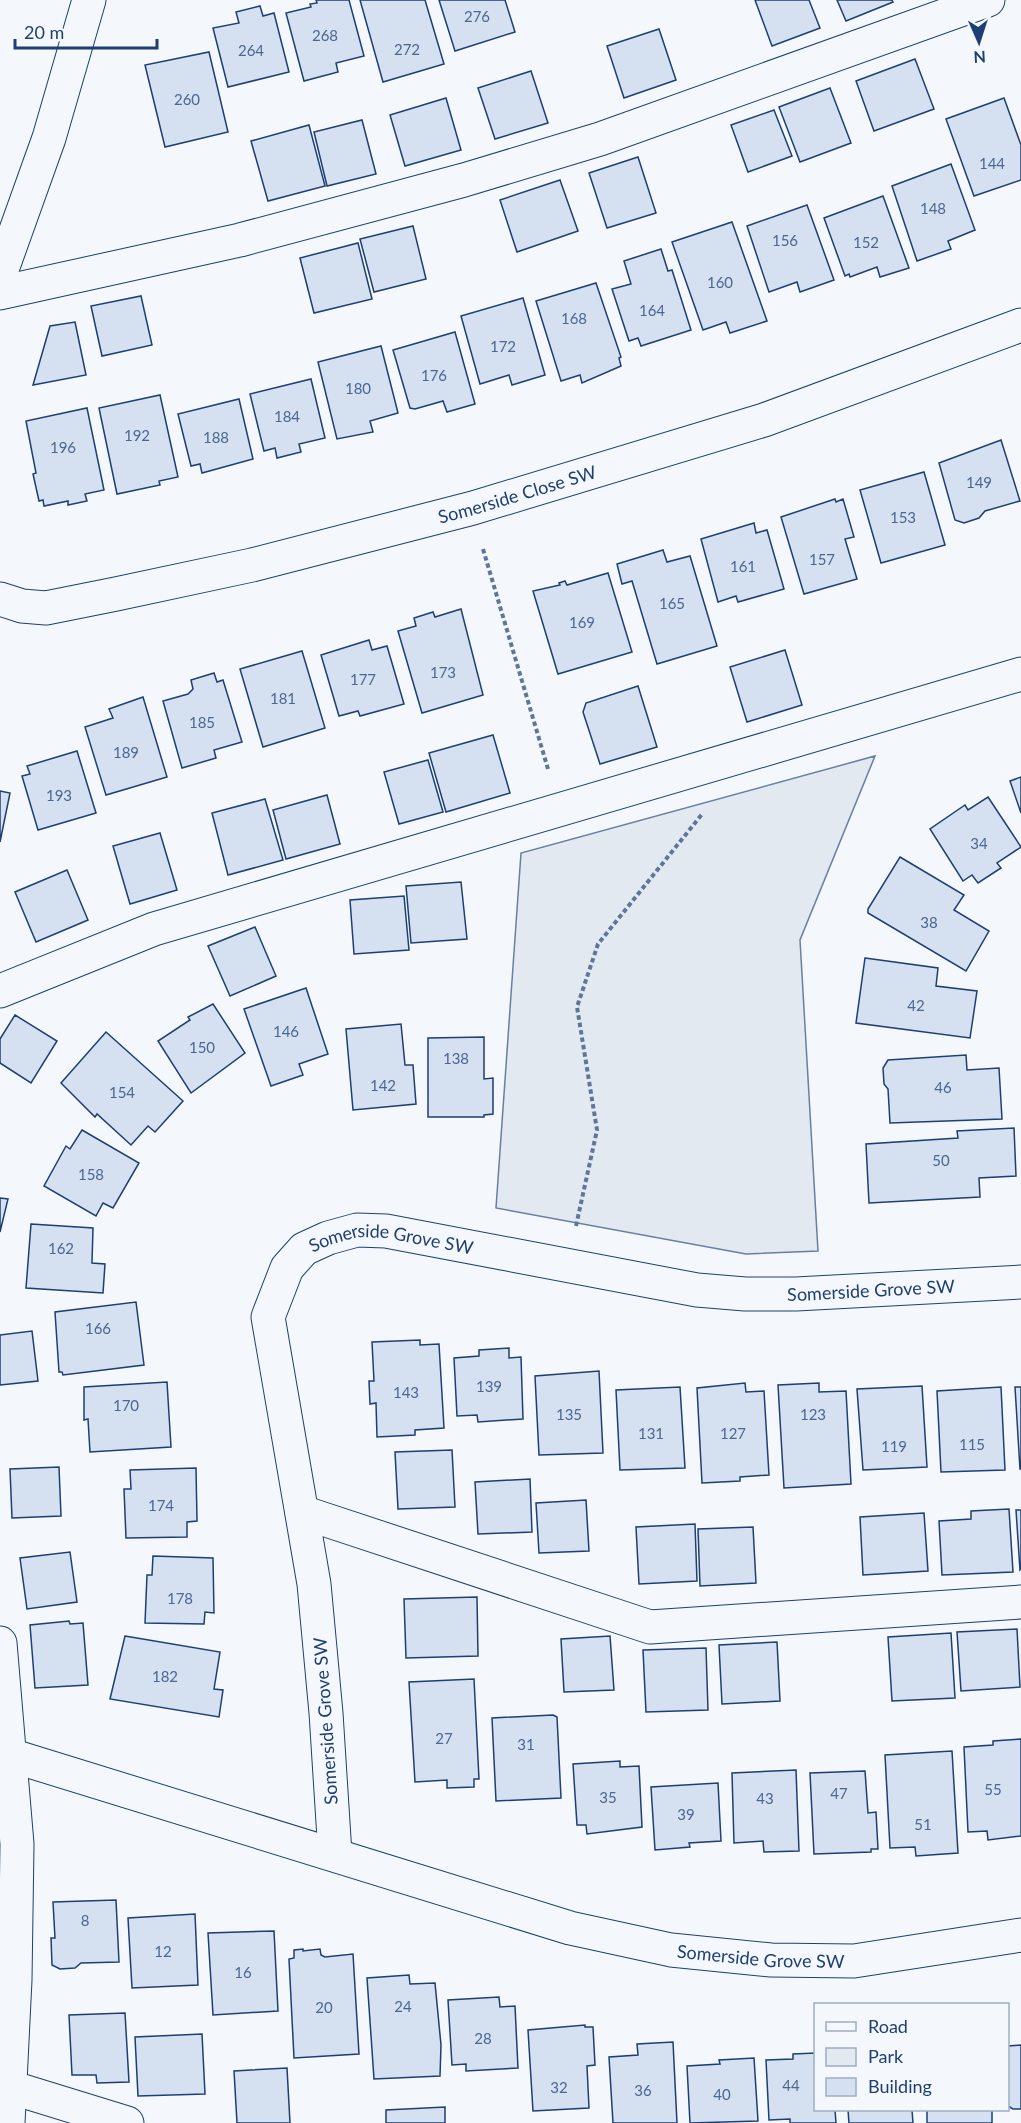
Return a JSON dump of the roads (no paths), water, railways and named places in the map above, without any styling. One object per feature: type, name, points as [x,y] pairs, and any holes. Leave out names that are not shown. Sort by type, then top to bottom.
[{"type":"street","points":[[0,275],[49,138],[89,0]]},
{"type":"street","points":[[0,293],[240,240],[475,177],[600,140],[988,0]]},
{"type":"street","name":"Somerside Close SW","points":[[0,599],[22,606],[46,608],[252,565],[473,508],[764,420],[1021,325]]},
{"type":"street","points":[[0,990],[154,929],[1021,674]]},
{"type":"street","name":"Somerside Grove SW","points":[[335,1854],[326,1713],[314,1584],[268,1317],[287,1268],[304,1249],[327,1238],[357,1230],[386,1231],[697,1290],[745,1294],[1021,1282]]},
{"type":"street","points":[[302,1512],[650,1627],[1021,1602]]},
{"type":"street","points":[[0,1643],[5,1753],[17,1844],[15,1980],[8,2123]]},
{"type":"street","name":"Somerside Grove SW","points":[[5,1753],[570,1928],[671,1950],[771,1960],[854,1961],[1021,1935]]},
{"type":"street","points":[[10,2087],[127,2123]]}]
